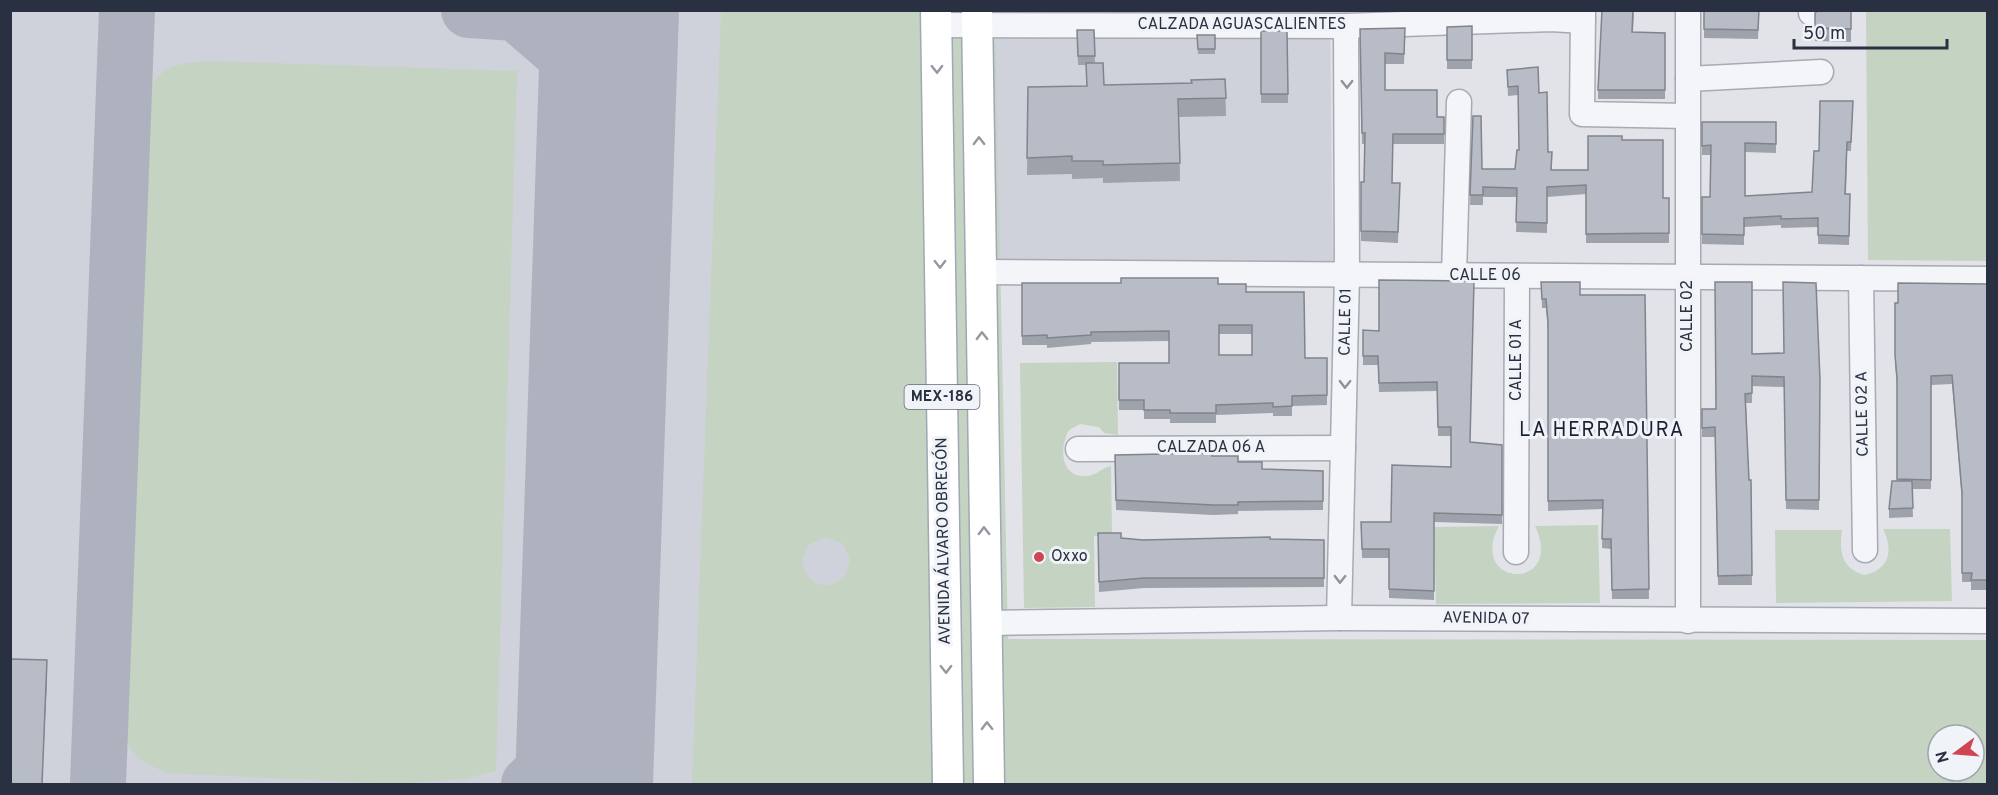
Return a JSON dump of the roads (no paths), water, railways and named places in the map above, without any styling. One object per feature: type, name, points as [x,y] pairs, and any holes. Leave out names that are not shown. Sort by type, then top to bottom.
[{"type":"main road","name":"AVENIDA ÁLVARO OBREGÓN","points":[[936,18],[948,784]]},
{"type":"main road","name":"MEX-186","points":[[977,18],[988,784]]},
{"type":"street","name":"CALLE 02","points":[[1688,10],[1688,621]]},
{"type":"street","points":[[1583,16],[1582,114],[1687,116]]},
{"type":"street","name":"CALZADA AGUASCALIENTES","points":[[936,18],[1346,26],[1583,16]]},
{"type":"street","name":"CALLE 01","points":[[1339,618],[1347,275],[1346,26]]},
{"type":"street","points":[[1688,79],[1821,72]]},
{"type":"street","points":[[1454,276],[1459,102]]},
{"type":"street","name":"CALLE 06","points":[[982,272],[1988,279]]},
{"type":"street","name":"CALLE 01 A","points":[[1516,552],[1517,276]]},
{"type":"street","name":"CALLE 02 A","points":[[1861,278],[1865,550]]},
{"type":"street","name":"CALZADA 06 A","points":[[1078,448],[1343,448]]},
{"type":"street","name":"AVENIDA 07","points":[[985,623],[1339,618],[1988,621]]},
{"type":"place","name":"Oxxo","points":[[1039,557]]},
{"type":"district","name":"LA HERRADURA","points":[[1602,431]]}]
